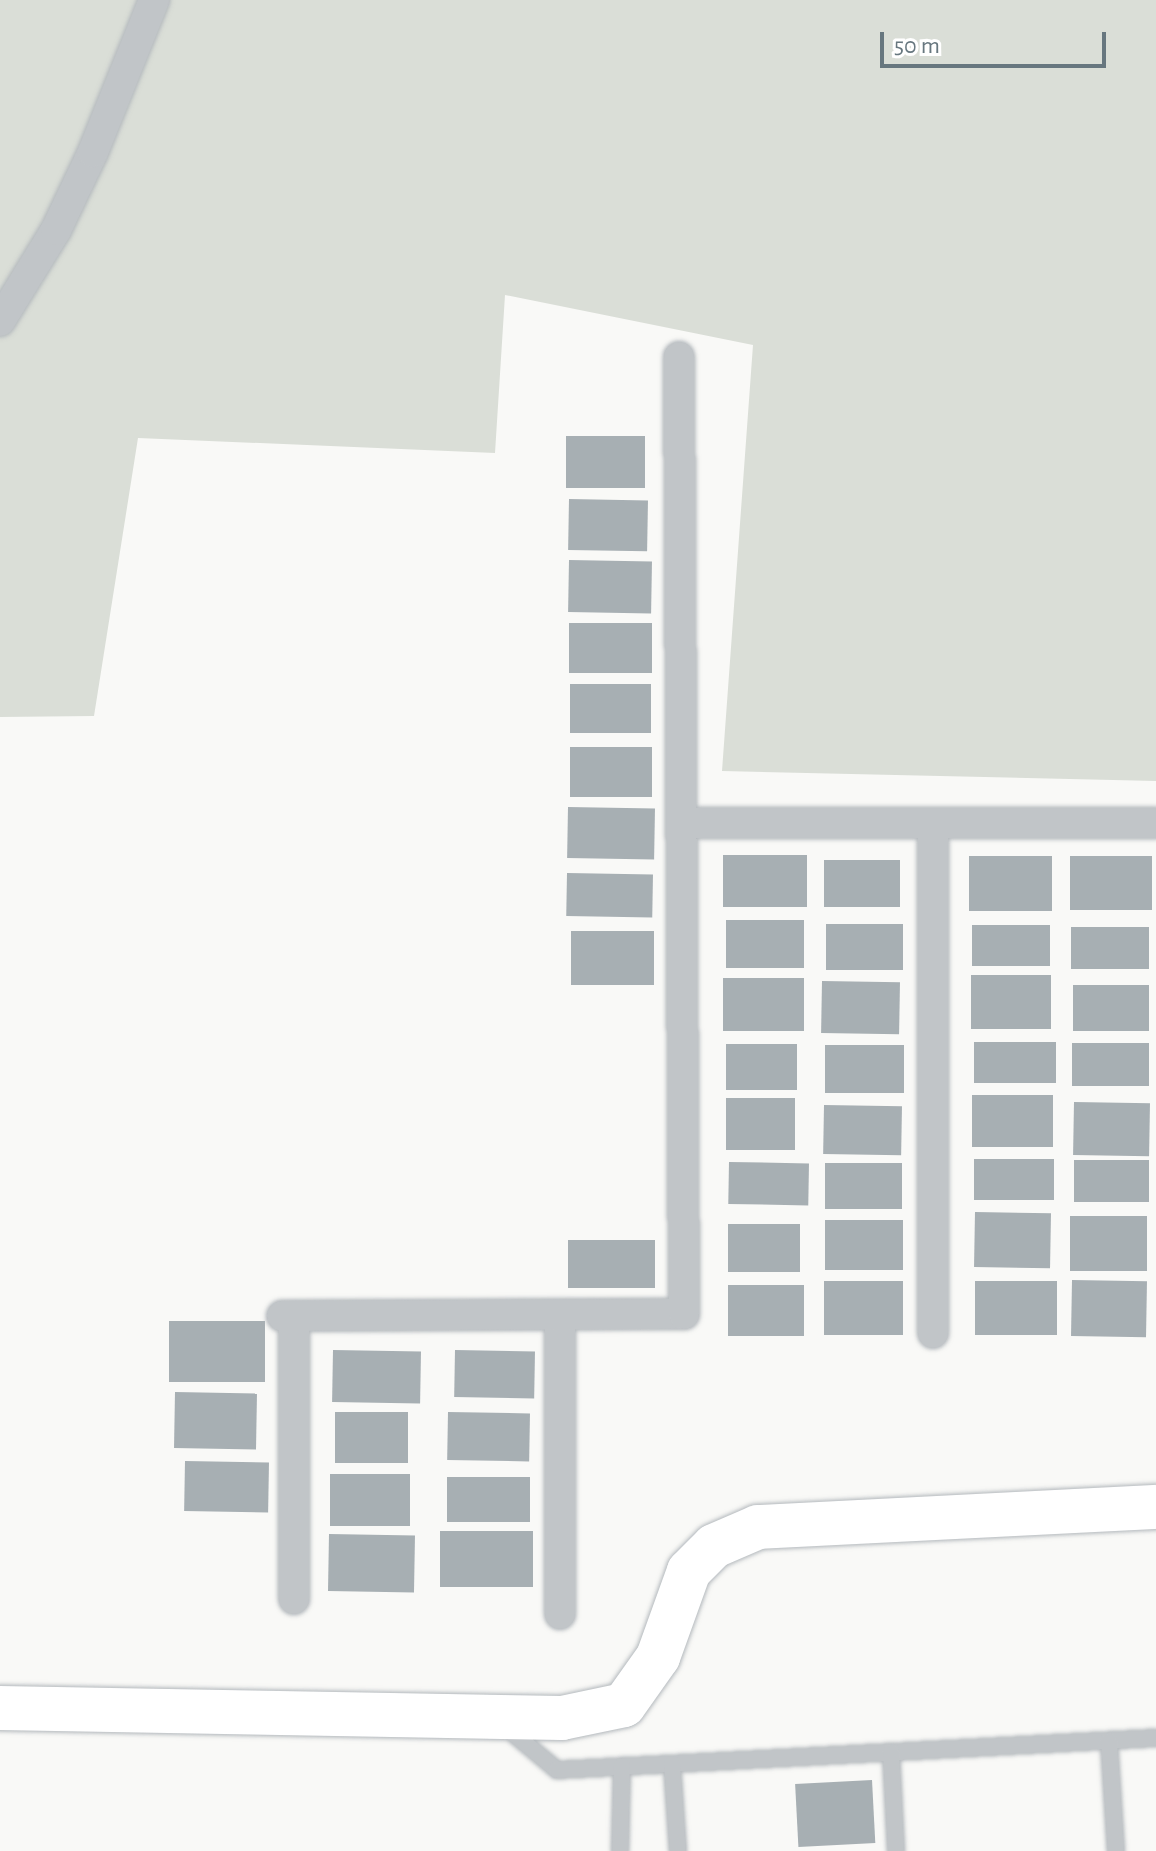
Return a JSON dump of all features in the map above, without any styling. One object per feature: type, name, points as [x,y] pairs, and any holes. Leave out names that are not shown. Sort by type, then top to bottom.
[{"type":"street","points":[[0,321],[56,230],[93,152],[154,0]]},
{"type":"street","points":[[294,1599],[288,1316],[684,1314],[679,357]]},
{"type":"street","points":[[681,823],[1156,823]]},
{"type":"street","points":[[933,823],[933,1333]]},
{"type":"street","points":[[560,1315],[560,1614]]},
{"type":"street","points":[[0,1708],[562,1718],[624,1705],[658,1657],[689,1571],[714,1546],[758,1527],[1156,1507]]},
{"type":"lane","points":[[493,1717],[557,1770],[1156,1738]]},
{"type":"lane","points":[[1109,1741],[1116,1851]]},
{"type":"lane","points":[[891,1752],[896,1851]]},
{"type":"lane","points":[[672,1764],[678,1851]]},
{"type":"lane","points":[[620,1851],[622,1766]]},
{"type":"shaded area","points":[[0,0],[1156,0],[1156,781],[722,771],[753,345],[505,295],[495,453],[138,438],[94,716],[0,717]]},
{"type":"building","points":[[566,436],[645,436],[645,488],[566,488]]},
{"type":"building","points":[[569,499],[648,500],[647,551],[568,550]]},
{"type":"building","points":[[569,560],[652,561],[651,613],[568,612]]},
{"type":"building","points":[[569,623],[652,623],[652,673],[569,673]]},
{"type":"building","points":[[570,684],[651,684],[651,733],[570,733]]},
{"type":"building","points":[[570,747],[652,747],[652,797],[570,797]]},
{"type":"building","points":[[568,807],[655,809],[654,860],[567,858]]},
{"type":"building","points":[[723,855],[807,855],[807,907],[723,907]]},
{"type":"building","points":[[969,856],[1052,856],[1052,911],[969,911]]},
{"type":"building","points":[[1070,856],[1152,856],[1152,910],[1070,910]]},
{"type":"building","points":[[824,860],[900,860],[900,907],[824,907]]},
{"type":"building","points":[[567,873],[653,875],[652,917],[566,916]]},
{"type":"building","points":[[726,920],[804,920],[804,968],[726,968]]},
{"type":"building","points":[[826,924],[903,924],[903,970],[826,970]]},
{"type":"building","points":[[972,925],[1050,925],[1050,966],[972,966]]},
{"type":"building","points":[[1071,927],[1149,927],[1149,969],[1071,969]]},
{"type":"building","points":[[571,931],[654,931],[654,985],[571,985]]},
{"type":"building","points":[[971,975],[1051,975],[1051,1029],[971,1029]]},
{"type":"building","points":[[723,978],[804,978],[804,1031],[723,1031]]},
{"type":"building","points":[[822,981],[900,982],[899,1034],[821,1033]]},
{"type":"building","points":[[1073,985],[1149,985],[1149,1031],[1073,1031]]},
{"type":"building","points":[[974,1042],[1056,1042],[1056,1083],[974,1083]]},
{"type":"building","points":[[1072,1043],[1149,1043],[1149,1086],[1072,1086]]},
{"type":"building","points":[[726,1044],[797,1044],[797,1090],[726,1090]]},
{"type":"building","points":[[825,1045],[904,1045],[904,1093],[825,1093]]},
{"type":"building","points":[[972,1095],[1053,1095],[1053,1147],[972,1147]]},
{"type":"building","points":[[726,1098],[795,1098],[795,1150],[726,1150]]},
{"type":"building","points":[[1074,1102],[1150,1103],[1149,1156],[1073,1155]]},
{"type":"building","points":[[824,1105],[902,1106],[901,1155],[823,1154]]},
{"type":"building","points":[[974,1159],[1054,1159],[1054,1200],[974,1200]]},
{"type":"building","points":[[1074,1160],[1149,1160],[1149,1202],[1074,1202]]},
{"type":"building","points":[[729,1162],[809,1163],[808,1205],[728,1204]]},
{"type":"building","points":[[825,1163],[902,1163],[902,1209],[825,1209]]},
{"type":"building","points":[[975,1212],[1051,1213],[1050,1268],[974,1267]]},
{"type":"building","points":[[1070,1216],[1147,1216],[1147,1271],[1070,1271]]},
{"type":"building","points":[[825,1220],[903,1220],[903,1270],[825,1270]]},
{"type":"building","points":[[728,1224],[800,1224],[800,1272],[728,1272]]},
{"type":"building","points":[[568,1240],[655,1240],[655,1288],[568,1288]]},
{"type":"building","points":[[1072,1280],[1147,1281],[1146,1337],[1071,1336]]},
{"type":"building","points":[[824,1281],[903,1281],[903,1335],[824,1335]]},
{"type":"building","points":[[975,1281],[1057,1281],[1057,1335],[975,1335]]},
{"type":"building","points":[[728,1285],[804,1285],[804,1336],[728,1336]]},
{"type":"building","points":[[169,1321],[265,1321],[265,1382],[169,1382]]},
{"type":"building","points":[[333,1350],[421,1352],[420,1404],[332,1402]]},
{"type":"building","points":[[455,1350],[535,1351],[534,1398],[454,1397]]},
{"type":"building","points":[[175,1392],[257,1393],[256,1449],[174,1448]]},
{"type":"building","points":[[335,1412],[408,1412],[408,1463],[335,1463]]},
{"type":"building","points":[[448,1412],[530,1413],[529,1461],[447,1460]]},
{"type":"building","points":[[185,1461],[269,1462],[268,1512],[184,1511]]},
{"type":"building","points":[[330,1474],[410,1474],[410,1526],[330,1526]]},
{"type":"building","points":[[447,1477],[530,1477],[530,1522],[447,1522]]},
{"type":"building","points":[[440,1531],[533,1531],[533,1587],[440,1587]]},
{"type":"building","points":[[329,1534],[415,1536],[414,1592],[328,1591]]},
{"type":"building","points":[[872,1780],[875,1843],[798,1847],[795,1784]]}]
